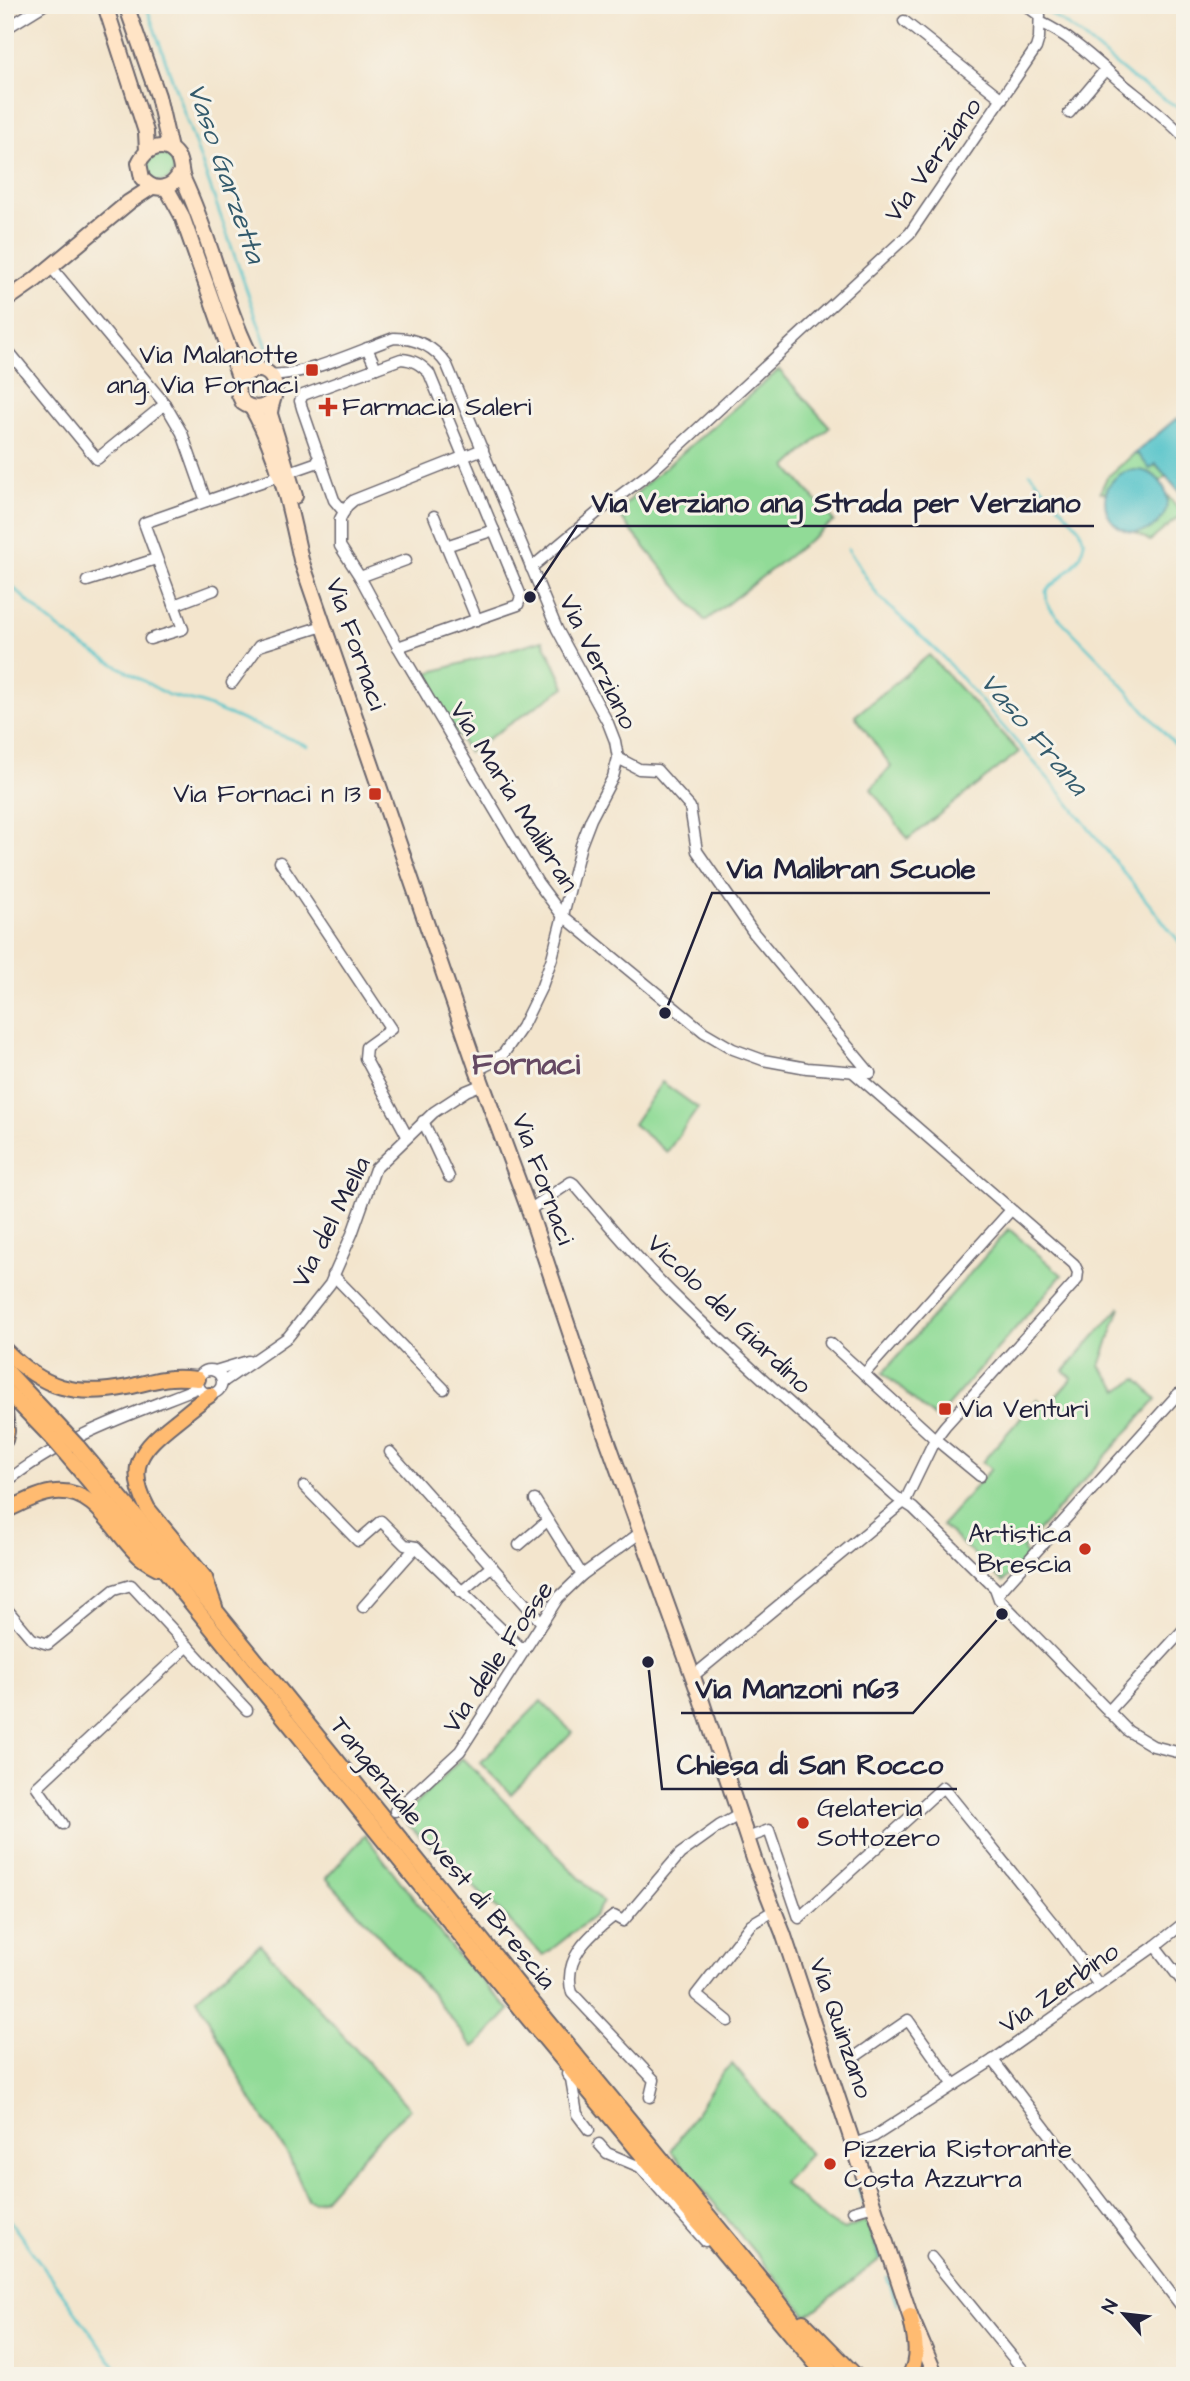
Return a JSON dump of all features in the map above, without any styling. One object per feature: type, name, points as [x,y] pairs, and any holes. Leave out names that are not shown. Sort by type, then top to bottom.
[{"type":"main road","points":[[5,1350],[35,1375],[72,1391],[92,1392],[170,1378],[202,1387],[153,1440],[141,1457],[136,1475],[148,1509],[205,1578],[217,1612]]},
{"type":"main road","name":"Tangenziale Ovest di Brescia","points":[[5,1369],[58,1435],[217,1612],[528,1997],[773,2294],[835,2376]]},
{"type":"main road","name":"Tangenziale Ovest di Brescia","points":[[5,1389],[58,1435]]},
{"type":"main road","points":[[5,1412],[5,1440]]},
{"type":"main road","name":"Tangenziale Ovest di Brescia","points":[[72,1450],[167,1573],[522,2011],[824,2376]]},
{"type":"main road","points":[[5,1511],[43,1494],[74,1494],[99,1508],[136,1554],[167,1573]]},
{"type":"main road","points":[[773,2294],[856,2376]]},
{"type":"main road","points":[[909,2376],[914,2369],[916,2352],[910,2315]]},
{"type":"street","points":[[5,29],[44,5]]},
{"type":"street","points":[[105,5],[146,132],[147,151]]},
{"type":"street","points":[[127,5],[158,96],[170,149],[178,158],[180,173],[197,208],[244,342],[276,387],[310,368]]},
{"type":"street","points":[[1026,5],[1106,69],[1185,138]]},
{"type":"street","name":"Via Verziano","points":[[480,1077],[491,1063],[504,1053],[522,1027],[542,986],[582,845],[613,777],[618,758],[608,723],[557,629],[531,568],[651,472],[910,233],[1036,48],[1040,14]]},
{"type":"street","name":"Via Verziano","points":[[904,21],[1002,99]]},
{"type":"street","points":[[1069,113],[1106,69]]},
{"type":"street","points":[[153,184],[139,163],[147,151],[158,147],[170,149]]},
{"type":"street","points":[[5,301],[153,184],[176,180],[180,173]]},
{"type":"street","name":"Via Fornaci","points":[[153,184],[182,216],[240,380],[237,390],[239,397],[252,408],[284,473]]},
{"type":"street","points":[[51,267],[165,404],[182,433],[206,501]]},
{"type":"street","points":[[240,380],[246,373],[289,373],[310,368],[394,338],[409,338],[432,349],[447,365],[531,568]]},
{"type":"street","points":[[5,347],[97,459],[165,404]]},
{"type":"street","points":[[367,348],[376,368]]},
{"type":"street","points":[[398,647],[517,605],[521,596],[463,459],[429,373],[421,365],[412,360],[401,359],[303,395],[300,401],[334,500],[344,512],[354,500],[463,459],[483,449]]},
{"type":"street","name":"Via Fornaci","points":[[276,387],[270,414],[301,560],[739,1815]]},
{"type":"street","points":[[252,408],[271,402]]},
{"type":"street","points":[[150,639],[183,629],[144,523],[321,461]]},
{"type":"street","name":"Via Maria Malibran","points":[[344,512],[338,530],[340,546],[538,883],[562,915],[704,1032],[733,1049],[762,1060],[807,1068],[870,1073],[754,932],[697,851],[690,807],[657,770],[639,769],[618,758]]},
{"type":"street","points":[[434,516],[477,620]]},
{"type":"street","points":[[446,547],[494,530]]},
{"type":"street","points":[[87,581],[156,559]]},
{"type":"street","points":[[360,577],[406,560]]},
{"type":"street","points":[[174,605],[214,590]]},
{"type":"street","points":[[232,683],[258,646],[323,626]]},
{"type":"street","points":[[280,862],[391,1029],[366,1047],[365,1058],[407,1136]]},
{"type":"street","points":[[692,1677],[905,1501],[935,1439],[945,1426],[1077,1280],[1078,1272],[1074,1264],[853,1072]]},
{"type":"street","name":"Via del Mella","points":[[5,1483],[45,1455],[90,1432],[202,1387],[218,1392],[223,1382],[288,1337],[330,1283],[352,1234],[375,1170],[423,1121],[480,1077]]},
{"type":"street","points":[[423,1121],[449,1177]]},
{"type":"street","name":"Vicolo del Giardino","points":[[529,1210],[571,1182],[574,1184],[645,1266],[678,1299],[775,1390],[896,1497],[905,1501]]},
{"type":"street","points":[[864,1374],[1011,1210]]},
{"type":"street","points":[[334,1275],[444,1389]]},
{"type":"street","points":[[830,1343],[935,1439],[980,1476]]},
{"type":"street","name":"Via del Mella","points":[[202,1387],[203,1372],[256,1359]]},
{"type":"street","points":[[215,1371],[223,1382]]},
{"type":"street","points":[[998,1594],[1178,1394],[1185,1400]]},
{"type":"street","points":[[390,1452],[542,1623]]},
{"type":"street","points":[[304,1486],[358,1541],[381,1521],[405,1545],[416,1548],[523,1650]]},
{"type":"street","points":[[535,1500],[582,1575]]},
{"type":"street","points":[[905,1501],[995,1588],[999,1600],[1108,1712],[1139,1739],[1153,1746],[1185,1754]]},
{"type":"street","points":[[519,1545],[547,1521]]},
{"type":"street","name":"Via delle Fosse","points":[[395,1811],[460,1751],[558,1598],[582,1575],[640,1532]]},
{"type":"street","points":[[363,1607],[416,1548]]},
{"type":"street","points":[[461,1592],[492,1566]]},
{"type":"street","points":[[5,1606],[32,1639],[48,1644],[114,1590],[131,1585],[247,1710]]},
{"type":"street","points":[[1108,1712],[1185,1628]]},
{"type":"street","points":[[63,1824],[37,1787],[188,1646]]},
{"type":"street","points":[[747,1838],[769,1830],[799,1918],[943,1787],[1099,1984]]},
{"type":"street","points":[[650,2097],[654,2080],[572,1993],[570,1970],[580,1948],[591,1933],[614,1916],[623,1921],[680,1854],[739,1815]]},
{"type":"street","name":"Via Quinzano","points":[[739,1815],[783,1933],[910,2315],[936,2376]]},
{"type":"street","points":[[728,2021],[696,1994],[751,1924],[773,1910]]},
{"type":"street","name":"Via Zerbino","points":[[854,2144],[873,2137],[993,2060],[1185,1922]]},
{"type":"street","points":[[1155,1946],[1185,1985]]},
{"type":"street","points":[[522,2011],[533,2033],[572,2079],[577,2114],[589,2130]]},
{"type":"street","points":[[856,2056],[908,2021],[954,2085]]},
{"type":"street","points":[[993,2060],[1185,2311]]},
{"type":"street","points":[[599,2144],[607,2153],[640,2167],[713,2250],[734,2267]]},
{"type":"street","points":[[853,2211],[874,2205]]},
{"type":"street","points":[[931,2256],[1028,2376]]},
{"type":"green space","points":[[160,154],[170,158],[174,168],[170,178],[160,182],[150,178],[146,168],[150,158]]},
{"type":"green space","points":[[779,370],[830,427],[787,467],[834,521],[705,621],[617,513],[648,482]]},
{"type":"green space","points":[[1134,454],[1147,459],[1166,476],[1160,481],[1152,474],[1106,493],[1100,492],[1107,477]]},
{"type":"green space","points":[[1167,495],[1182,514],[1150,541],[1135,532],[1149,529],[1159,521],[1163,516]]},
{"type":"green space","points":[[543,640],[565,687],[468,752],[421,675]]},
{"type":"green space","points":[[929,655],[1019,752],[908,839],[871,789],[891,766],[855,716]]},
{"type":"green space","points":[[662,1082],[698,1108],[667,1152],[633,1124]]},
{"type":"green space","points":[[1009,1229],[1062,1275],[936,1419],[883,1373]]},
{"type":"green space","points":[[1120,1307],[1100,1366],[1119,1390],[1137,1379],[1157,1399],[1023,1548],[1027,1557],[1003,1582],[942,1525],[991,1469],[982,1462],[1037,1399],[1047,1407],[1072,1378],[1064,1371]]},
{"type":"green space","points":[[541,1701],[572,1732],[511,1794],[480,1763]]},
{"type":"green space","points":[[462,1758],[603,1902],[594,1916],[543,1956],[510,1921],[401,1818]]},
{"type":"green space","points":[[365,1835],[456,1954],[510,2010],[473,2047],[432,1994],[326,1878]]},
{"type":"green space","points":[[260,1944],[410,2109],[386,2130],[324,2199],[314,2202],[308,2200],[288,2155],[252,2101],[197,1998]]},
{"type":"green space","points":[[732,2064],[810,2154],[783,2183],[826,2220],[844,2230],[866,2221],[880,2259],[807,2316],[671,2151],[722,2073]]},
{"type":"water","points":[[1177,418],[1185,427],[1185,499],[1156,464],[1150,469],[1138,454],[1134,454]]},
{"type":"water","points":[[1130,470],[1142,470],[1158,479],[1165,489],[1165,513],[1158,523],[1142,532],[1130,532],[1119,527],[1110,518],[1105,507],[1105,495],[1110,484],[1119,475]]},
{"type":"waterway","name":"Vaso Garzetta","points":[[146,5],[269,353]]},
{"type":"waterway","points":[[1044,9],[1133,79],[1185,112]]},
{"type":"waterway","name":"Vaso Frana","points":[[1030,473],[1080,529],[1084,542],[1081,555],[1072,567],[1046,591],[1047,603],[1185,756]]},
{"type":"waterway","name":"Vaso Frana","points":[[848,549],[878,596],[942,656],[1059,791],[1185,949]]},
{"type":"waterway","points":[[5,580],[47,619],[81,645],[168,695],[200,703],[308,746]]},
{"type":"waterway","points":[[855,2177],[863,2202]]},
{"type":"waterway","points":[[5,2214],[122,2376]]},
{"type":"waterway","points":[[867,2214],[881,2258]]},
{"type":"waterway","points":[[887,2277],[897,2304]]},
{"type":"place","name":"Via Malanotte ang. Via Fornaci","points":[[312,370]]},
{"type":"place","name":"Farmacia Saleri","points":[[328,407]]},
{"type":"place","name":"Via Verziano ang Strada per Verziano","points":[[530,597]]},
{"type":"place","name":"Via Fornaci n 13","points":[[375,794]]},
{"type":"place","name":"Via Malibran Scuole","points":[[665,1013]]},
{"type":"place","name":"Via Venturi","points":[[945,1409]]},
{"type":"place","name":"Artistica Brescia","points":[[1085,1549]]},
{"type":"place","name":"Via Manzoni n63","points":[[1002,1614]]},
{"type":"place","name":"Chiesa di San Rocco","points":[[648,1662]]},
{"type":"place","name":"Gelateria Sottozero","points":[[803,1823]]},
{"type":"place","name":"Pizzeria Ristorante Costa Azzurra","points":[[830,2164]]},
{"type":"district","name":"Fornaci","points":[[526,1065]]}]
